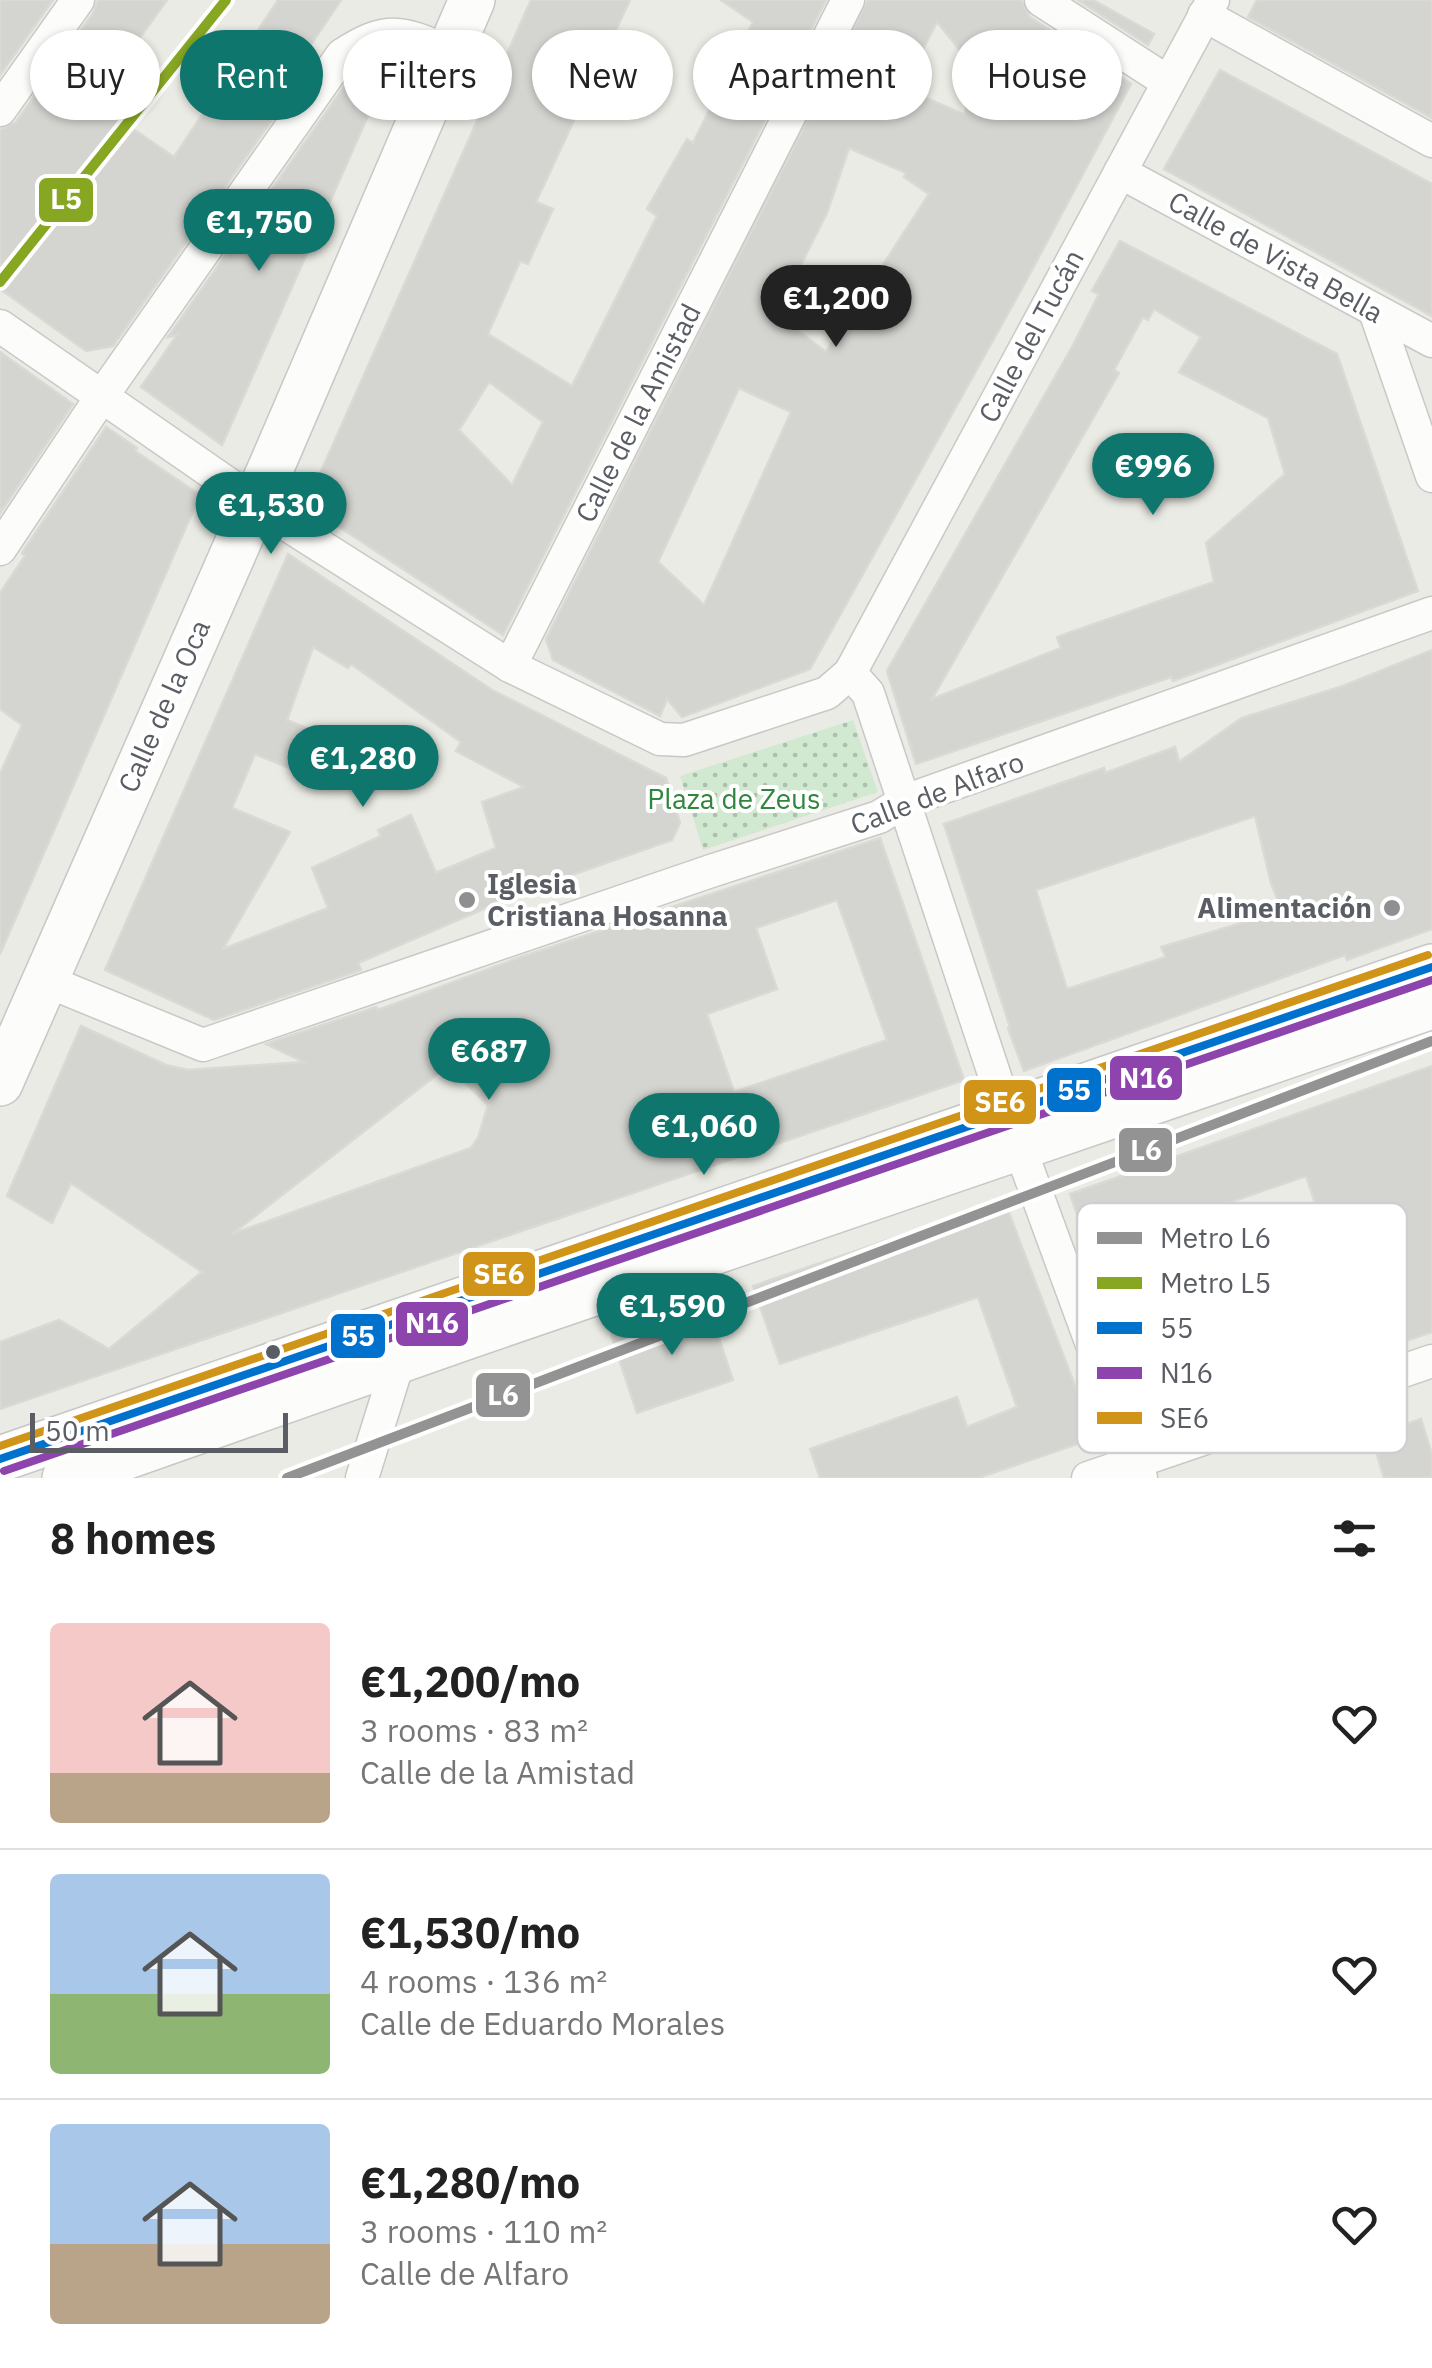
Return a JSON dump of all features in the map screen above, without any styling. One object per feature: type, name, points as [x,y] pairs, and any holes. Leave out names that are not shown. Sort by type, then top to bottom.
[{"type":"main road","name":"Calle de la Oca","points":[[458,30],[472,0]]},
{"type":"main road","name":"Calle de la Oca","points":[[0,1083],[419,120]]},
{"type":"main road","points":[[65,1478],[398,1363],[1014,1131],[1432,966]]},
{"type":"main road","points":[[0,1460],[1014,1131],[1432,1006]]},
{"type":"street","points":[[0,110],[78,0]]},
{"type":"street","points":[[1041,0],[1168,82]]},
{"type":"street","name":"Calle de la Amistad","points":[[510,666],[844,1]]},
{"type":"street","points":[[1209,8],[1432,140]]},
{"type":"street","name":"Calle del Tucán","points":[[850,673],[1209,8]]},
{"type":"street","points":[[0,549],[102,396],[343,54]]},
{"type":"street","name":"Calle de Vista Bella","points":[[1120,172],[1432,341]]},
{"type":"street","points":[[1374,311],[1432,476]]},
{"type":"street","points":[[0,326],[254,502],[510,666],[660,739],[684,740],[826,693],[850,673],[868,693],[1014,1131],[1077,1303]]},
{"type":"street","name":"Calle de Alfaro","points":[[44,980],[203,1045],[879,817],[905,801],[1432,613]]},
{"type":"street","points":[[1407,1370],[1432,1361]]},
{"type":"street","points":[[362,1478],[398,1363]]},
{"type":"street","points":[[1088,1478],[1138,1470],[1184,1453]]},
{"type":"green space","name":"Plaza de Zeus","points":[[853,720],[878,792],[703,850],[680,776]]},
{"type":"building","points":[[0,0],[53,0],[30,30],[0,75]]},
{"type":"building","points":[[98,0],[167,0],[146,30],[81,30]]},
{"type":"building","points":[[278,0],[341,0],[321,30],[258,30]]},
{"type":"building","points":[[531,0],[630,0],[616,30],[532,30],[532,120],[574,120],[536,202],[553,209],[528,264],[520,261],[488,334],[572,386],[657,216],[647,209],[687,139],[693,143],[704,120],[765,120],[503,635],[306,505],[478,120],[512,120],[512,43]],"holes":[[[489,382],[543,422],[512,485],[459,430]]]},
{"type":"building","points":[[721,0],[826,0],[811,30],[749,30],[753,22]]},
{"type":"building","points":[[868,0],[1021,0],[1030,17],[1050,30],[952,30],[952,41],[937,22],[932,32],[853,30]]},
{"type":"building","points":[[1078,0],[1093,0],[1154,34],[1148,45]]},
{"type":"building","points":[[1257,0],[1432,0],[1432,118],[1248,17]]},
{"type":"building","points":[[1220,70],[1432,184],[1432,316],[1164,169]]},
{"type":"building","points":[[1122,78],[1131,84],[1122,101]]},
{"type":"building","points":[[343,88],[343,120],[366,120],[222,445],[141,387],[177,335],[168,337]]},
{"type":"building","points":[[932,101],[952,109],[952,120],[1112,120],[810,669],[682,717],[667,699],[660,716],[553,660],[546,639],[808,120],[932,120]],"holes":[[[849,148],[906,173],[904,177],[929,194],[826,352],[776,314],[827,213]],[[739,388],[791,412],[704,605],[658,562]]]},
{"type":"building","points":[[30,102],[30,120],[120,120],[174,157],[199,120],[272,120],[113,346],[86,351],[0,289],[0,130],[16,122]]},
{"type":"building","points":[[1120,241],[1337,354],[1418,591],[1173,681],[1171,677],[916,764],[887,671],[1072,347],[1099,294],[1092,291]],"holes":[[[1154,309],[1201,337],[1179,372],[1268,418],[1285,474],[1206,543],[1214,582],[1057,637],[1061,648],[932,699],[1119,373],[1114,370],[1143,317],[1148,320]]]},
{"type":"building","points":[[0,352],[73,404],[0,513]]},
{"type":"building","points":[[106,427],[200,495],[0,954],[0,774],[22,725],[0,709],[0,593]]},
{"type":"building","points":[[288,554],[492,690],[666,778],[680,823],[672,840],[523,892],[358,963],[361,970],[214,1020],[105,970]],"holes":[[[313,647],[348,668],[351,664],[461,742],[456,751],[524,787],[482,802],[496,848],[436,873],[411,815],[378,830],[381,836],[312,868],[328,908],[223,949],[290,832],[232,808],[255,754],[314,778],[330,738],[287,720]]]},
{"type":"building","points":[[1432,650],[1432,929],[1347,960],[1345,955],[1024,1071],[944,824],[1175,747],[1179,762],[1242,718],[1343,686]],"holes":[[[1255,816],[1282,911],[1161,947],[1166,957],[1067,989],[1036,890]]]},
{"type":"building","points":[[880,838],[964,1080],[0,1409],[0,1342],[59,1320],[109,1349],[202,1272],[71,1183],[52,1223],[7,1196],[81,1026],[166,1065],[188,1070],[304,1062],[266,1044],[376,1007],[378,1010],[518,958]],"holes":[[[837,900],[887,1040],[734,1092],[707,1014],[777,989],[756,928]],[[448,1066],[488,1105],[471,1148],[232,1234]]]},
{"type":"building","points":[[1432,1066],[1432,1332],[1407,1341],[1407,1203],[1315,1203],[1306,1176],[1228,1203],[1077,1203],[1077,1214],[1070,1194]]},
{"type":"building","points":[[1004,1200],[1077,1391],[1077,1444],[978,1478],[820,1478],[810,1449],[957,1397],[967,1427],[1017,1407],[978,1297],[780,1364],[753,1286]]},
{"type":"building","points":[[707,1303],[733,1380],[637,1413],[611,1335]]},
{"type":"building","points":[[1421,1419],[1432,1455],[1432,1478],[1384,1478],[1376,1453],[1407,1453],[1407,1423]]},
{"type":"metro line","name":"L5","points":[[0,282],[226,0]]},
{"type":"metro line","name":"L6","points":[[287,1478],[1432,1041]]},
{"type":"transit line","name":"SE6","points":[[0,1446],[1428,955]]},
{"type":"transit line","name":"55","points":[[0,1459],[1432,967]]},
{"type":"transit line","name":"N16","points":[[4,1471],[1432,980]]},
{"type":"place","name":"Iglesia Cristiana Hosanna","points":[[467,900]]},
{"type":"place","name":"Alimentación","points":[[1392,908]]}]
